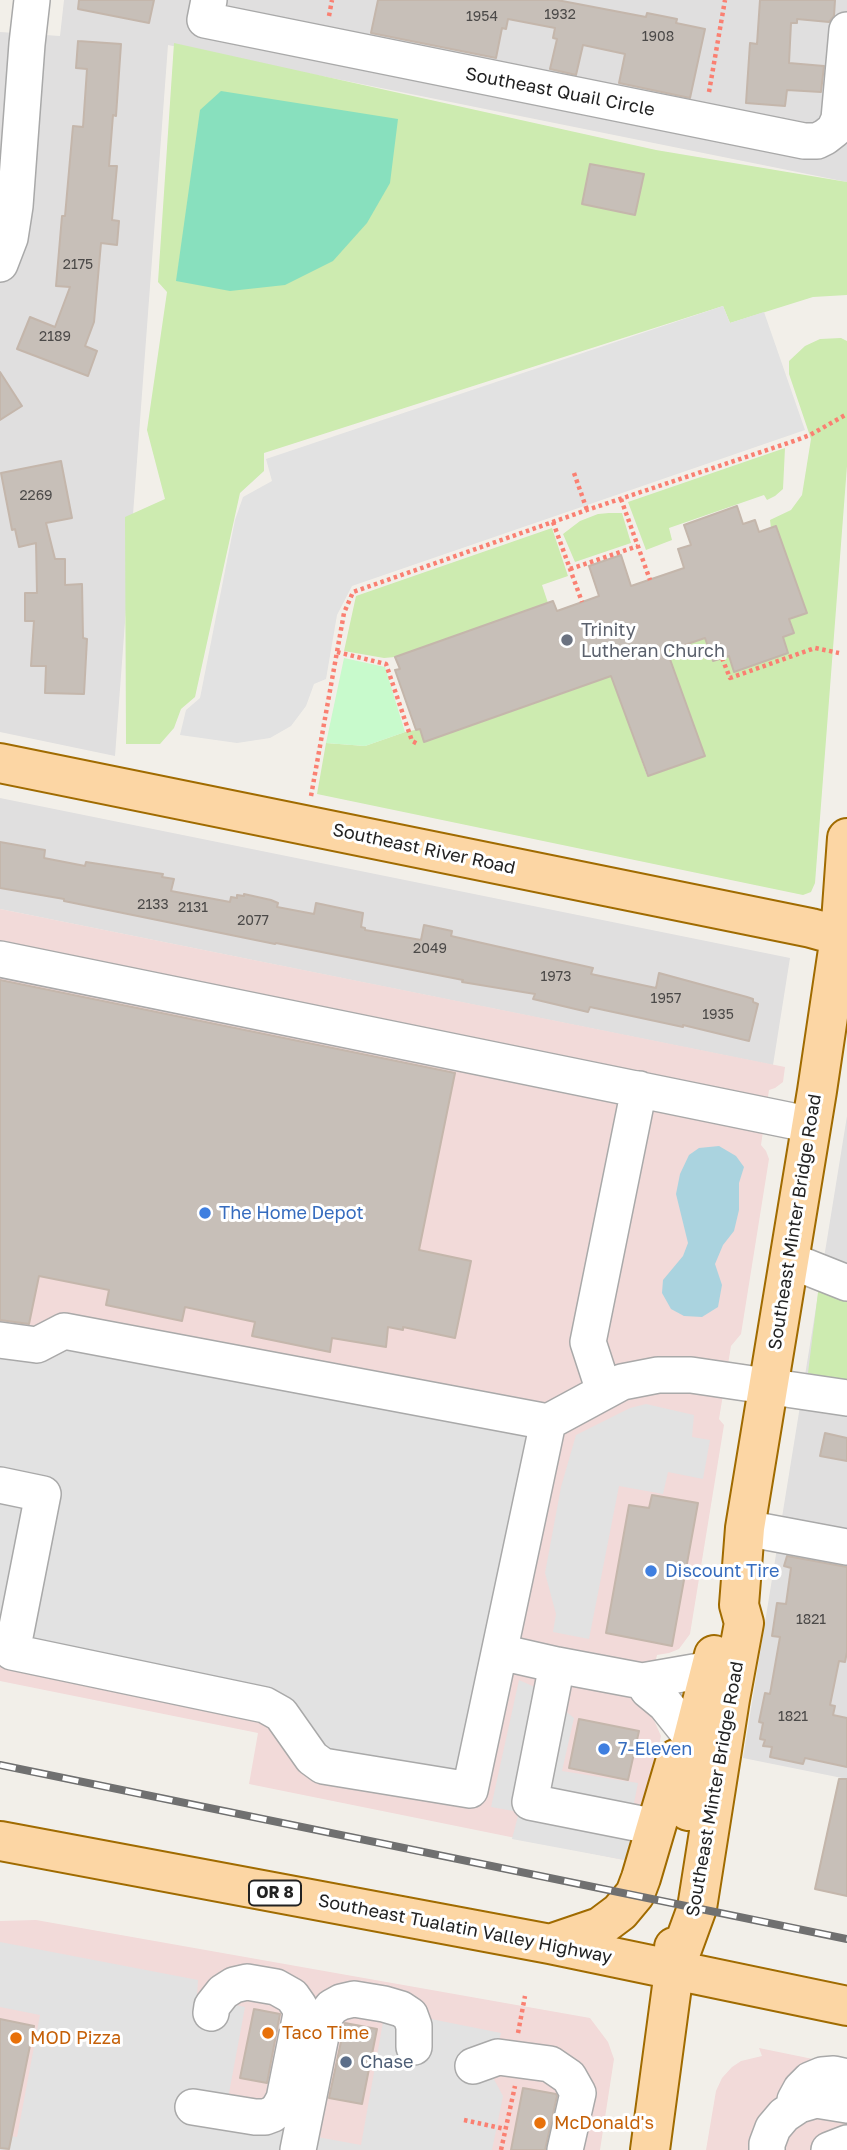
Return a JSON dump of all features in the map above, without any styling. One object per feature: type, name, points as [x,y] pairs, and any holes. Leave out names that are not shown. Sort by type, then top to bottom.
[{"type":"main road","name":"Southeast River Road","points":[[0,763],[844,937]]},
{"type":"main road","name":"Southeast Minter Bridge Road","points":[[674,1971],[696,1909],[744,1623],[739,1605],[745,1528],[844,937],[847,838]]},
{"type":"main road","name":"Southeast Minter Bridge Road","points":[[674,1971],[673,1904],[694,1769],[691,1744],[722,1624],[739,1605]]},
{"type":"main road","points":[[550,1944],[600,1927],[620,1912],[635,1894],[673,1766],[678,1756],[691,1744]]},
{"type":"main road","name":"Southeast Tualatin Valley Highway","points":[[0,1841],[550,1944],[847,2006]]},
{"type":"main road","points":[[650,2150],[674,1971]]},
{"type":"street","points":[[0,264],[10,238],[15,206],[32,0]]},
{"type":"street","name":"Southeast Quail Circle","points":[[209,0],[205,20],[804,141],[817,141],[825,137],[834,130],[839,119],[847,30]]},
{"type":"street","points":[[0,958],[811,1125]]},
{"type":"street","points":[[604,1391],[588,1342],[639,1089]]},
{"type":"street","points":[[789,1260],[847,1283]]},
{"type":"street","points":[[0,1340],[37,1345],[64,1331],[548,1422],[622,1382],[658,1375],[691,1376],[847,1398]]},
{"type":"street","points":[[0,1485],[43,1494],[12,1652],[265,1705],[281,1714],[312,1758],[323,1766],[470,1790],[548,1422]]},
{"type":"street","points":[[745,1528],[847,1547]]},
{"type":"street","points":[[500,1652],[642,1681],[711,1669]]},
{"type":"street","points":[[556,1665],[530,1802],[656,1827]]},
{"type":"street","points":[[642,1681],[648,1690],[665,1704],[691,1744]]},
{"type":"street","points":[[193,2107],[255,2117],[273,2114],[284,2099],[301,2014],[292,1996],[276,1987],[247,1982],[234,1985],[223,1992],[212,2006],[211,2013]]},
{"type":"street","points":[[298,2150],[325,2016],[332,2007],[354,2000],[401,2009],[410,2015],[414,2026],[414,2048]]},
{"type":"street","points":[[473,2066],[498,2057],[550,2064],[569,2077],[578,2094],[565,2150]]},
{"type":"street","points":[[794,2108],[801,2089],[810,2080],[834,2074],[847,2077]]},
{"type":"street","points":[[767,2150],[773,2128],[794,2108],[816,2101],[847,2105]]},
{"type":"street","points":[[829,2150],[847,2143]]},
{"type":"path","points":[[704,121],[725,0]]},
{"type":"path","points":[[310,800],[344,613],[353,592],[802,438],[847,414]]},
{"type":"path","points":[[574,473],[587,510]]},
{"type":"path","points":[[621,499],[650,579]]},
{"type":"path","points":[[554,522],[582,602]]},
{"type":"path","points":[[570,569],[638,546]]},
{"type":"path","points":[[722,658],[730,678],[815,648],[839,653]]},
{"type":"path","points":[[337,652],[386,664],[412,741],[418,744]]},
{"type":"path","points":[[510,2150],[501,2149],[515,2082]]},
{"type":"path","points":[[464,2120],[505,2129]]},
{"type":"shaded area","points":[[64,0],[847,0],[847,182],[168,45],[115,756],[0,732],[0,32],[60,36]]},
{"type":"shaded area","points":[[723,306],[730,323],[764,312],[805,430],[352,586],[337,615],[326,679],[314,684],[306,706],[291,726],[270,738],[237,743],[180,735],[186,710],[200,698],[235,520],[243,497],[272,481],[266,459]]},
{"type":"shaded area","points":[[0,798],[790,958],[773,1065],[0,909]]},
{"type":"shaded area","points":[[0,909],[785,1067],[783,1082],[769,1090],[761,1145],[769,1159],[741,1334],[731,1346],[719,1419],[724,1425],[690,1634],[679,1649],[657,1655],[644,1710],[653,1718],[661,1736],[634,1862],[249,1784],[258,1733],[0,1681]]},
{"type":"shaded area","points":[[847,1116],[847,1779],[743,1758]]},
{"type":"shaded area","points":[[69,1349],[533,1438],[465,1779],[322,1749],[291,1711],[0,1638],[0,1358],[47,1361]]},
{"type":"shaded area","points":[[646,1404],[694,1415],[692,1437],[710,1440],[703,1479],[668,1472],[663,1494],[619,1486],[589,1639],[553,1632],[556,1614],[545,1573],[561,1487],[576,1435],[630,1408]]},
{"type":"shaded area","points":[[519,1680],[537,1688],[574,1718],[562,1771],[638,1783],[633,1808],[635,1862],[512,1839],[519,1812],[491,1807]]},
{"type":"shaded area","points":[[36,1920],[590,2018],[608,2042],[614,2059],[600,2150],[0,2150],[0,1921]]},
{"type":"shaded area","points":[[0,1942],[198,1980],[197,1996],[245,2007],[224,2120],[361,2145],[383,2022],[431,2019],[501,2033],[490,2072],[503,2096],[492,2150],[0,2150],[0,2135],[17,2137],[40,2015],[0,2007]]},
{"type":"shaded area","points":[[759,2048],[847,2066],[847,2150],[706,2150],[716,2091],[722,2078],[741,2061],[762,2056]]},
{"type":"green space","points":[[174,43],[656,150],[847,182],[847,295],[813,297],[730,323],[723,306],[264,453],[264,471],[240,493],[195,697],[181,709],[174,728],[160,744],[126,744],[125,517],[165,499],[147,430],[167,292],[158,282]]},
{"type":"green space","points":[[221,91],[398,119],[390,183],[367,223],[333,261],[285,285],[230,291],[176,281],[200,110]]},
{"type":"green space","points":[[841,338],[847,341],[847,466],[815,883],[811,892],[803,895],[317,794],[326,743],[365,746],[420,729],[425,742],[581,687],[603,652],[647,776],[704,756],[662,636],[670,634],[675,649],[705,638],[713,661],[729,656],[735,672],[788,653],[783,637],[794,633],[789,619],[806,613],[770,520],[791,510],[802,495],[811,439],[789,374],[789,361],[805,346],[820,339]]},
{"type":"green space","points":[[785,448],[783,489],[775,496],[767,500],[764,495],[669,528],[672,540],[646,550],[628,502]]},
{"type":"green space","points":[[609,513],[622,513],[631,543],[575,562],[563,534],[580,521]]},
{"type":"green space","points":[[552,528],[568,576],[542,585],[548,603],[395,657],[384,658],[344,651],[356,596]]},
{"type":"green space","points":[[344,658],[385,667],[405,732],[365,746],[326,743]]},
{"type":"green space","points":[[819,1284],[847,1298],[847,1381],[808,1373]]},
{"type":"water","points":[[719,1146],[736,1156],[744,1167],[739,1183],[739,1210],[734,1231],[723,1245],[715,1264],[722,1285],[718,1307],[702,1317],[684,1316],[671,1309],[662,1293],[663,1280],[683,1256],[688,1243],[676,1194],[680,1174],[689,1155],[699,1148]]},
{"type":"building","points":[[79,0],[154,0],[149,23],[78,9]]},
{"type":"building","points":[[378,0],[557,0],[646,17],[647,13],[677,19],[676,23],[705,29],[690,98],[619,83],[625,54],[583,45],[576,75],[550,69],[557,39],[553,38],[555,28],[508,19],[506,29],[502,28],[496,58],[371,33]]},
{"type":"building","points":[[760,0],[835,0],[834,16],[829,22],[797,19],[797,23],[791,23],[789,63],[824,66],[821,92],[787,90],[785,106],[746,103],[750,43],[757,44]]},
{"type":"building","points":[[78,41],[121,44],[109,166],[117,166],[112,220],[119,221],[117,245],[101,243],[94,322],[85,346],[97,351],[88,376],[17,349],[30,317],[55,327],[70,287],[56,286],[73,126],[83,127],[87,69],[76,68]]},
{"type":"building","points":[[590,164],[644,174],[635,215],[582,204]]},
{"type":"building","points":[[0,372],[22,406],[0,420]]},
{"type":"building","points":[[61,461],[72,518],[46,523],[55,559],[65,559],[65,585],[82,584],[83,638],[87,639],[84,694],[45,693],[46,666],[31,666],[34,621],[25,621],[25,593],[37,593],[36,543],[19,547],[15,529],[12,530],[1,473]]},
{"type":"building","name":"Trinity Lutheran Church","points":[[737,506],[743,524],[755,520],[759,532],[776,526],[807,613],[789,619],[794,633],[783,637],[788,653],[734,672],[729,656],[713,661],[705,638],[667,651],[705,756],[648,776],[611,676],[424,742],[420,729],[416,730],[395,670],[400,669],[395,657],[553,601],[557,611],[599,596],[589,566],[621,555],[631,586],[684,568],[678,549],[691,545],[684,525]]},
{"type":"building","points":[[0,842],[45,850],[44,858],[85,866],[86,862],[163,874],[162,877],[174,879],[171,891],[230,902],[231,897],[237,898],[237,895],[244,894],[271,900],[278,903],[277,907],[314,914],[316,903],[363,913],[361,927],[365,930],[421,940],[424,925],[452,931],[451,936],[593,968],[591,974],[656,988],[659,973],[747,997],[758,1004],[749,1041],[590,1007],[588,1012],[533,999],[535,994],[462,982],[463,980],[0,888]]},
{"type":"building","name":"The Home Depot","points":[[0,980],[455,1073],[419,1250],[471,1261],[455,1338],[403,1327],[403,1330],[388,1327],[386,1347],[332,1338],[330,1352],[252,1336],[255,1322],[185,1307],[182,1321],[106,1305],[109,1290],[39,1276],[29,1324],[0,1320]]},
{"type":"building","points":[[825,1433],[847,1438],[847,1461],[820,1456]]},
{"type":"building","name":"Discount Tire","points":[[652,1495],[698,1503],[672,1646],[606,1633],[629,1505],[649,1508]]},
{"type":"building","points":[[787,1556],[847,1567],[847,1652],[845,1662],[839,1661],[830,1705],[835,1706],[833,1715],[847,1718],[847,1767],[805,1758],[803,1764],[770,1757],[772,1747],[763,1746],[765,1740],[760,1739],[763,1723],[759,1722],[765,1693],[770,1694],[780,1637],[772,1636],[777,1603],[786,1604],[791,1568],[784,1566]]},
{"type":"building","name":"7-Eleven","points":[[579,1719],[639,1731],[628,1780],[569,1768]]},
{"type":"building","points":[[839,1779],[847,1779],[847,1896],[815,1889]]},
{"type":"building","name":"Taco Time","points":[[254,2009],[280,2014],[267,2083],[240,2078]]},
{"type":"building","points":[[0,2019],[34,2026],[9,2149],[0,2148]]},
{"type":"building","name":"Chase","points":[[345,2023],[377,2029],[362,2104],[329,2098]]},
{"type":"building","name":"McDonald's","points":[[523,2088],[557,2096],[545,2150],[511,2150]]},
{"type":"railway","points":[[0,1765],[847,1939]]},
{"type":"place","name":"Trinity Lutheran Church","points":[[567,640]]},
{"type":"place","name":"The Home Depot","points":[[205,1213]]},
{"type":"place","name":"Discount Tire","points":[[651,1571]]},
{"type":"place","name":"7-Eleven","points":[[604,1749]]},
{"type":"place","name":"Taco Time","points":[[268,2033]]},
{"type":"place","name":"MOD Pizza","points":[[16,2038]]},
{"type":"place","name":"Chase","points":[[346,2062]]},
{"type":"place","name":"McDonald's","points":[[540,2123]]}]
